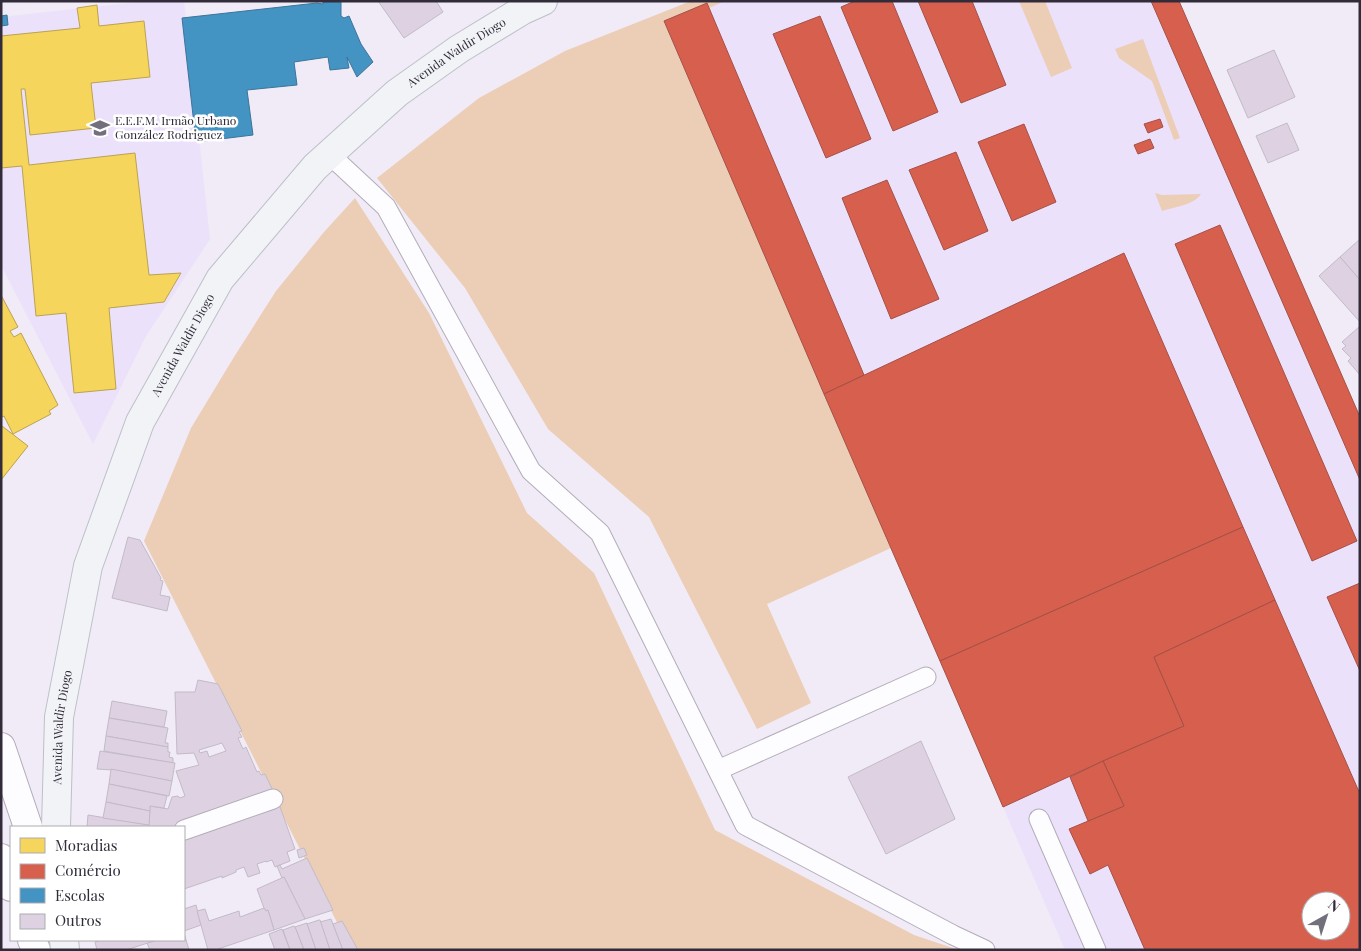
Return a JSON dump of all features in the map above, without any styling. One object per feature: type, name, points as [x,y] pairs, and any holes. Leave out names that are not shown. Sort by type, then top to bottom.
[{"type":"main road","name":"Avenida Waldir Diogo","points":[[56,826],[59,716],[88,566],[140,422],[220,279],[315,167],[397,93],[459,49],[523,10],[543,1]]},
{"type":"street","points":[[1,747],[28,826]]},
{"type":"street","points":[[1,858],[10,884]]},
{"type":"lane","points":[[329,154],[386,207],[531,471],[600,533],[745,825],[953,935],[986,950]]},
{"type":"lane","points":[[718,770],[926,677]]},
{"type":"lane","points":[[185,830],[273,799]]},
{"type":"lane","points":[[1040,819],[1096,950]]},
{"type":"shaded area","name":"E.E.F.M. Irmão Urbano González Rodriguez","points":[[147,1],[184,1],[210,239],[146,336],[93,444],[1,265],[1,17]]},
{"type":"shaded area","points":[[691,1],[1179,1],[1360,417],[1360,950],[1065,950],[660,14]]},
{"type":"shaded area","points":[[691,1],[725,1],[709,8],[706,4],[664,22],[891,548],[767,604],[811,703],[757,729],[649,517],[548,429],[465,288],[377,178],[479,98],[565,51]]},
{"type":"shaded area","points":[[1019,1],[1045,1],[1072,68],[1051,77]]},
{"type":"shaded area","points":[[1143,39],[1180,138],[1174,140],[1152,81],[1119,58],[1115,49]]},
{"type":"shaded area","points":[[1155,193],[1162,195],[1201,194],[1194,201],[1162,211]]},
{"type":"shaded area","points":[[355,198],[429,313],[527,513],[594,573],[715,830],[914,935],[959,950],[351,950],[144,541],[191,428],[234,357],[276,291],[324,232]]},
{"type":"building: Moradias","points":[[97,5],[99,26],[144,21],[150,77],[91,83],[96,128],[30,135],[25,89],[21,89],[29,165],[135,153],[149,275],[181,273],[164,302],[109,308],[116,389],[74,393],[66,313],[36,316],[22,166],[1,168],[1,36],[80,28],[77,8]]},
{"type":"building: Moradias","points":[[1,295],[18,327],[10,331],[14,337],[21,333],[58,405],[49,411],[51,414],[13,434],[4,416],[2,417],[1,415]]},
{"type":"building: Moradias","points":[[1,426],[28,446],[1,480]]},
{"type":"building: Comércio","points":[[855,1],[892,1],[938,112],[893,131],[841,7]]},
{"type":"building: Comércio","points":[[918,1],[972,1],[1006,85],[961,103]]},
{"type":"building: Comércio","points":[[1151,1],[1179,1],[1360,417],[1360,480]]},
{"type":"building: Comércio","points":[[707,3],[864,375],[824,394],[664,21]]},
{"type":"building: Comércio","points":[[820,16],[871,139],[826,158],[773,34]]},
{"type":"building: Comércio","points":[[1160,119],[1163,127],[1148,133],[1144,124]]},
{"type":"building: Comércio","points":[[1024,124],[1056,202],[1012,221],[978,142]]},
{"type":"building: Comércio","points":[[1150,139],[1154,148],[1138,154],[1134,145]]},
{"type":"building: Comércio","points":[[956,152],[988,231],[944,250],[909,170]]},
{"type":"building: Comércio","points":[[887,180],[939,299],[891,319],[842,198]]},
{"type":"building: Comércio","points":[[1220,225],[1357,541],[1312,561],[1175,244]]},
{"type":"building: Comércio","points":[[1124,253],[1243,527],[940,661],[824,394]]},
{"type":"building: Comércio","points":[[1243,527],[1275,600],[1154,657],[1184,726],[1003,807],[940,661]]},
{"type":"building: Comércio","points":[[1360,583],[1360,671],[1327,597]]},
{"type":"building: Comércio","points":[[1275,600],[1360,794],[1360,950],[1145,950],[1108,865],[1090,874],[1069,829],[1124,806],[1103,761],[1184,726],[1154,657]]},
{"type":"building: Comércio","points":[[1103,761],[1124,806],[1088,821],[1070,777]]},
{"type":"building: Escolas","points":[[323,1],[341,1],[341,16],[344,18],[349,16],[361,44],[373,62],[357,77],[347,57],[349,68],[330,70],[328,57],[294,62],[297,85],[247,90],[253,135],[196,142],[182,18],[317,3],[323,4]]},
{"type":"building: Escolas","points":[[7,15],[8,25],[1,26],[1,16]]},
{"type":"building: Outros","points":[[378,1],[436,1],[443,12],[404,38]]},
{"type":"building: Outros","points":[[1274,50],[1295,97],[1248,118],[1227,70]]},
{"type":"building: Outros","points":[[1287,123],[1299,150],[1268,163],[1256,136]]},
{"type":"building: Outros","points":[[1360,239],[1360,280],[1340,257]]},
{"type":"building: Outros","points":[[1340,257],[1360,280],[1360,322],[1319,276]]},
{"type":"building: Outros","points":[[1359,327],[1360,375],[1348,361],[1351,358],[1342,349],[1346,346],[1342,342]]},
{"type":"building: Outros","points":[[128,537],[140,540],[161,578],[160,580],[163,581],[160,595],[170,597],[167,611],[112,598]]},
{"type":"building: Outros","points":[[198,680],[218,684],[242,731],[239,732],[242,737],[238,738],[243,749],[246,747],[257,772],[259,771],[261,775],[265,774],[274,793],[181,826],[87,826],[88,815],[149,825],[150,806],[168,809],[172,797],[178,796],[180,798],[185,796],[176,771],[199,765],[194,753],[177,754],[175,692],[195,692]],"holes":[[[222,743],[226,751],[209,757],[207,751],[200,753],[199,750]]]},
{"type":"building: Outros","points":[[112,701],[167,711],[164,727],[109,718]]},
{"type":"building: Outros","points":[[109,718],[168,728],[165,743],[168,743],[168,747],[106,736]]},
{"type":"building: Outros","points":[[106,736],[168,747],[169,757],[173,758],[173,763],[104,751]]},
{"type":"building: Outros","points":[[921,741],[955,819],[886,854],[848,777]]},
{"type":"building: Outros","points":[[100,751],[175,763],[172,781],[113,770],[97,769]]},
{"type":"building: Outros","points":[[111,769],[172,781],[169,796],[109,784]]},
{"type":"building: Outros","points":[[109,784],[167,796],[164,808],[150,806],[150,811],[106,802]]},
{"type":"building: Outros","points":[[106,802],[150,811],[149,825],[103,818]]},
{"type":"building: Outros","points":[[279,804],[295,849],[287,852],[290,861],[275,867],[272,860],[257,864],[260,873],[248,877],[244,867],[222,878],[222,876],[185,889],[185,837]]},
{"type":"building: Outros","points":[[304,848],[307,855],[299,858],[297,850]]},
{"type":"building: Outros","points":[[307,858],[333,910],[305,919],[277,866],[280,865],[282,869]]},
{"type":"building: Outros","points":[[284,877],[305,919],[274,930],[268,910],[266,911],[264,908],[257,889]]},
{"type":"building: Outros","points":[[196,905],[201,925],[185,931],[185,909]]},
{"type":"building: Outros","points":[[264,908],[266,911],[268,910],[274,930],[215,950],[208,950],[197,911],[205,909],[209,921],[239,911],[240,917]]},
{"type":"building: Outros","points":[[331,919],[343,950],[330,950],[320,922]]},
{"type":"building: Outros","points":[[320,920],[330,950],[316,950],[307,924]]},
{"type":"building: Outros","points":[[342,921],[358,950],[343,950],[333,924]]},
{"type":"building: Outros","points":[[307,923],[316,950],[304,950],[295,927]]},
{"type":"building: Outros","points":[[294,926],[304,950],[290,950],[283,930]]},
{"type":"building: Outros","points":[[282,929],[290,950],[275,950],[269,934]]},
{"type":"building: Outros","points":[[185,936],[189,950],[150,950],[147,943],[154,941],[185,941]]},
{"type":"building: Outros","points":[[154,941],[126,950],[97,950],[95,942]]},
{"type":"place","name":"E.E.F.M. Irmão Urbano González Rodriguez","points":[[100,128]]}]
